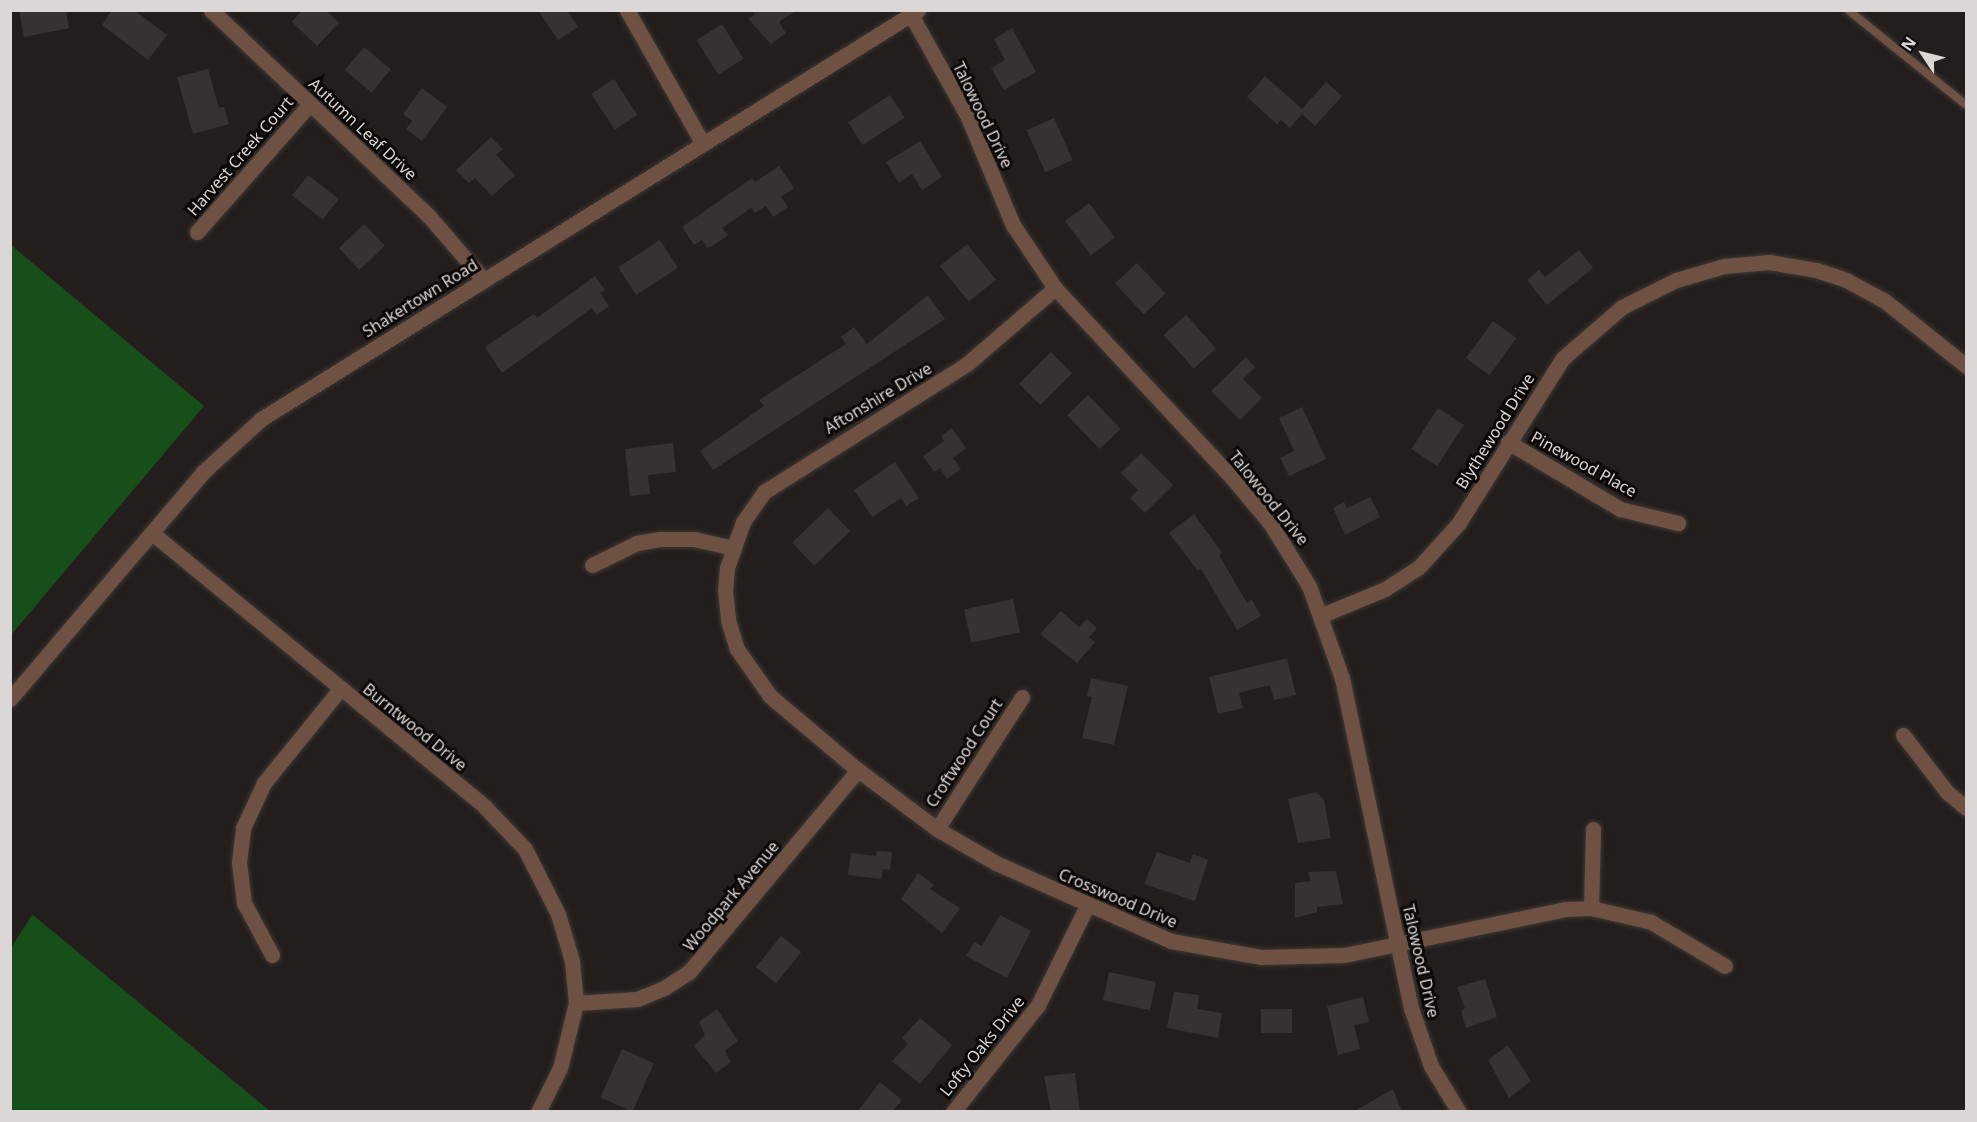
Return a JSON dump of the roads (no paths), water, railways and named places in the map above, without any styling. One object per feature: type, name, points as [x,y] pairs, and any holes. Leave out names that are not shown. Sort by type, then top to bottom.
[{"type":"street","name":"Autumn Leaf Drive","points":[[211,10],[428,215],[484,280]]},
{"type":"street","points":[[627,10],[703,144]]},
{"type":"street","name":"Shakertown Road","points":[[10,699],[215,459],[261,419],[914,13]]},
{"type":"street","name":"Talowood Drive","points":[[914,13],[968,117],[1013,225],[1055,288],[1270,523],[1295,559],[1322,615],[1342,678],[1398,944],[1423,1047],[1459,1112]]},
{"type":"street","name":"Harvest Creek Court","points":[[197,232],[310,104]]},
{"type":"street","name":"Blythewood Drive","points":[[1322,615],[1385,590],[1419,567],[1458,524],[1563,358],[1585,336],[1640,297],[1702,270],[1769,262],[1816,270],[1846,280],[1885,301],[1966,366]]},
{"type":"street","name":"Aftonshire Drive","points":[[734,549],[743,522],[764,492],[967,364],[1055,288]]},
{"type":"street","name":"Pinewood Place","points":[[1508,442],[1620,509],[1678,523]]},
{"type":"street","name":"Burntwood Drive","points":[[152,533],[485,807],[525,849],[558,914],[572,961],[576,1003]]},
{"type":"street","points":[[592,565],[637,543],[660,538],[694,539],[734,549]]},
{"type":"street","name":"Crosswood Drive","points":[[734,549],[727,568],[726,605],[732,634],[744,662],[770,696],[858,770],[937,829],[996,863],[1087,906],[1172,941],[1238,955],[1305,958],[1398,944],[1566,909],[1591,908],[1651,922],[1725,966]]},
{"type":"street","points":[[272,956],[244,903],[239,862],[243,828],[264,783],[340,689]]},
{"type":"street","name":"Croftwood Court","points":[[937,829],[1022,697]]},
{"type":"street","points":[[1903,735],[1947,792],[1966,808]]},
{"type":"street","name":"Woodpark Avenue","points":[[576,1003],[637,999],[664,988],[689,972],[858,770]]},
{"type":"street","points":[[1591,908],[1593,829]]},
{"type":"street","name":"Lofty Oaks Drive","points":[[961,1109],[1038,1005],[1087,906]]},
{"type":"street","points":[[538,1112],[560,1068],[576,1003]]},
{"type":"lane","points":[[1848,10],[1966,105]]}]
